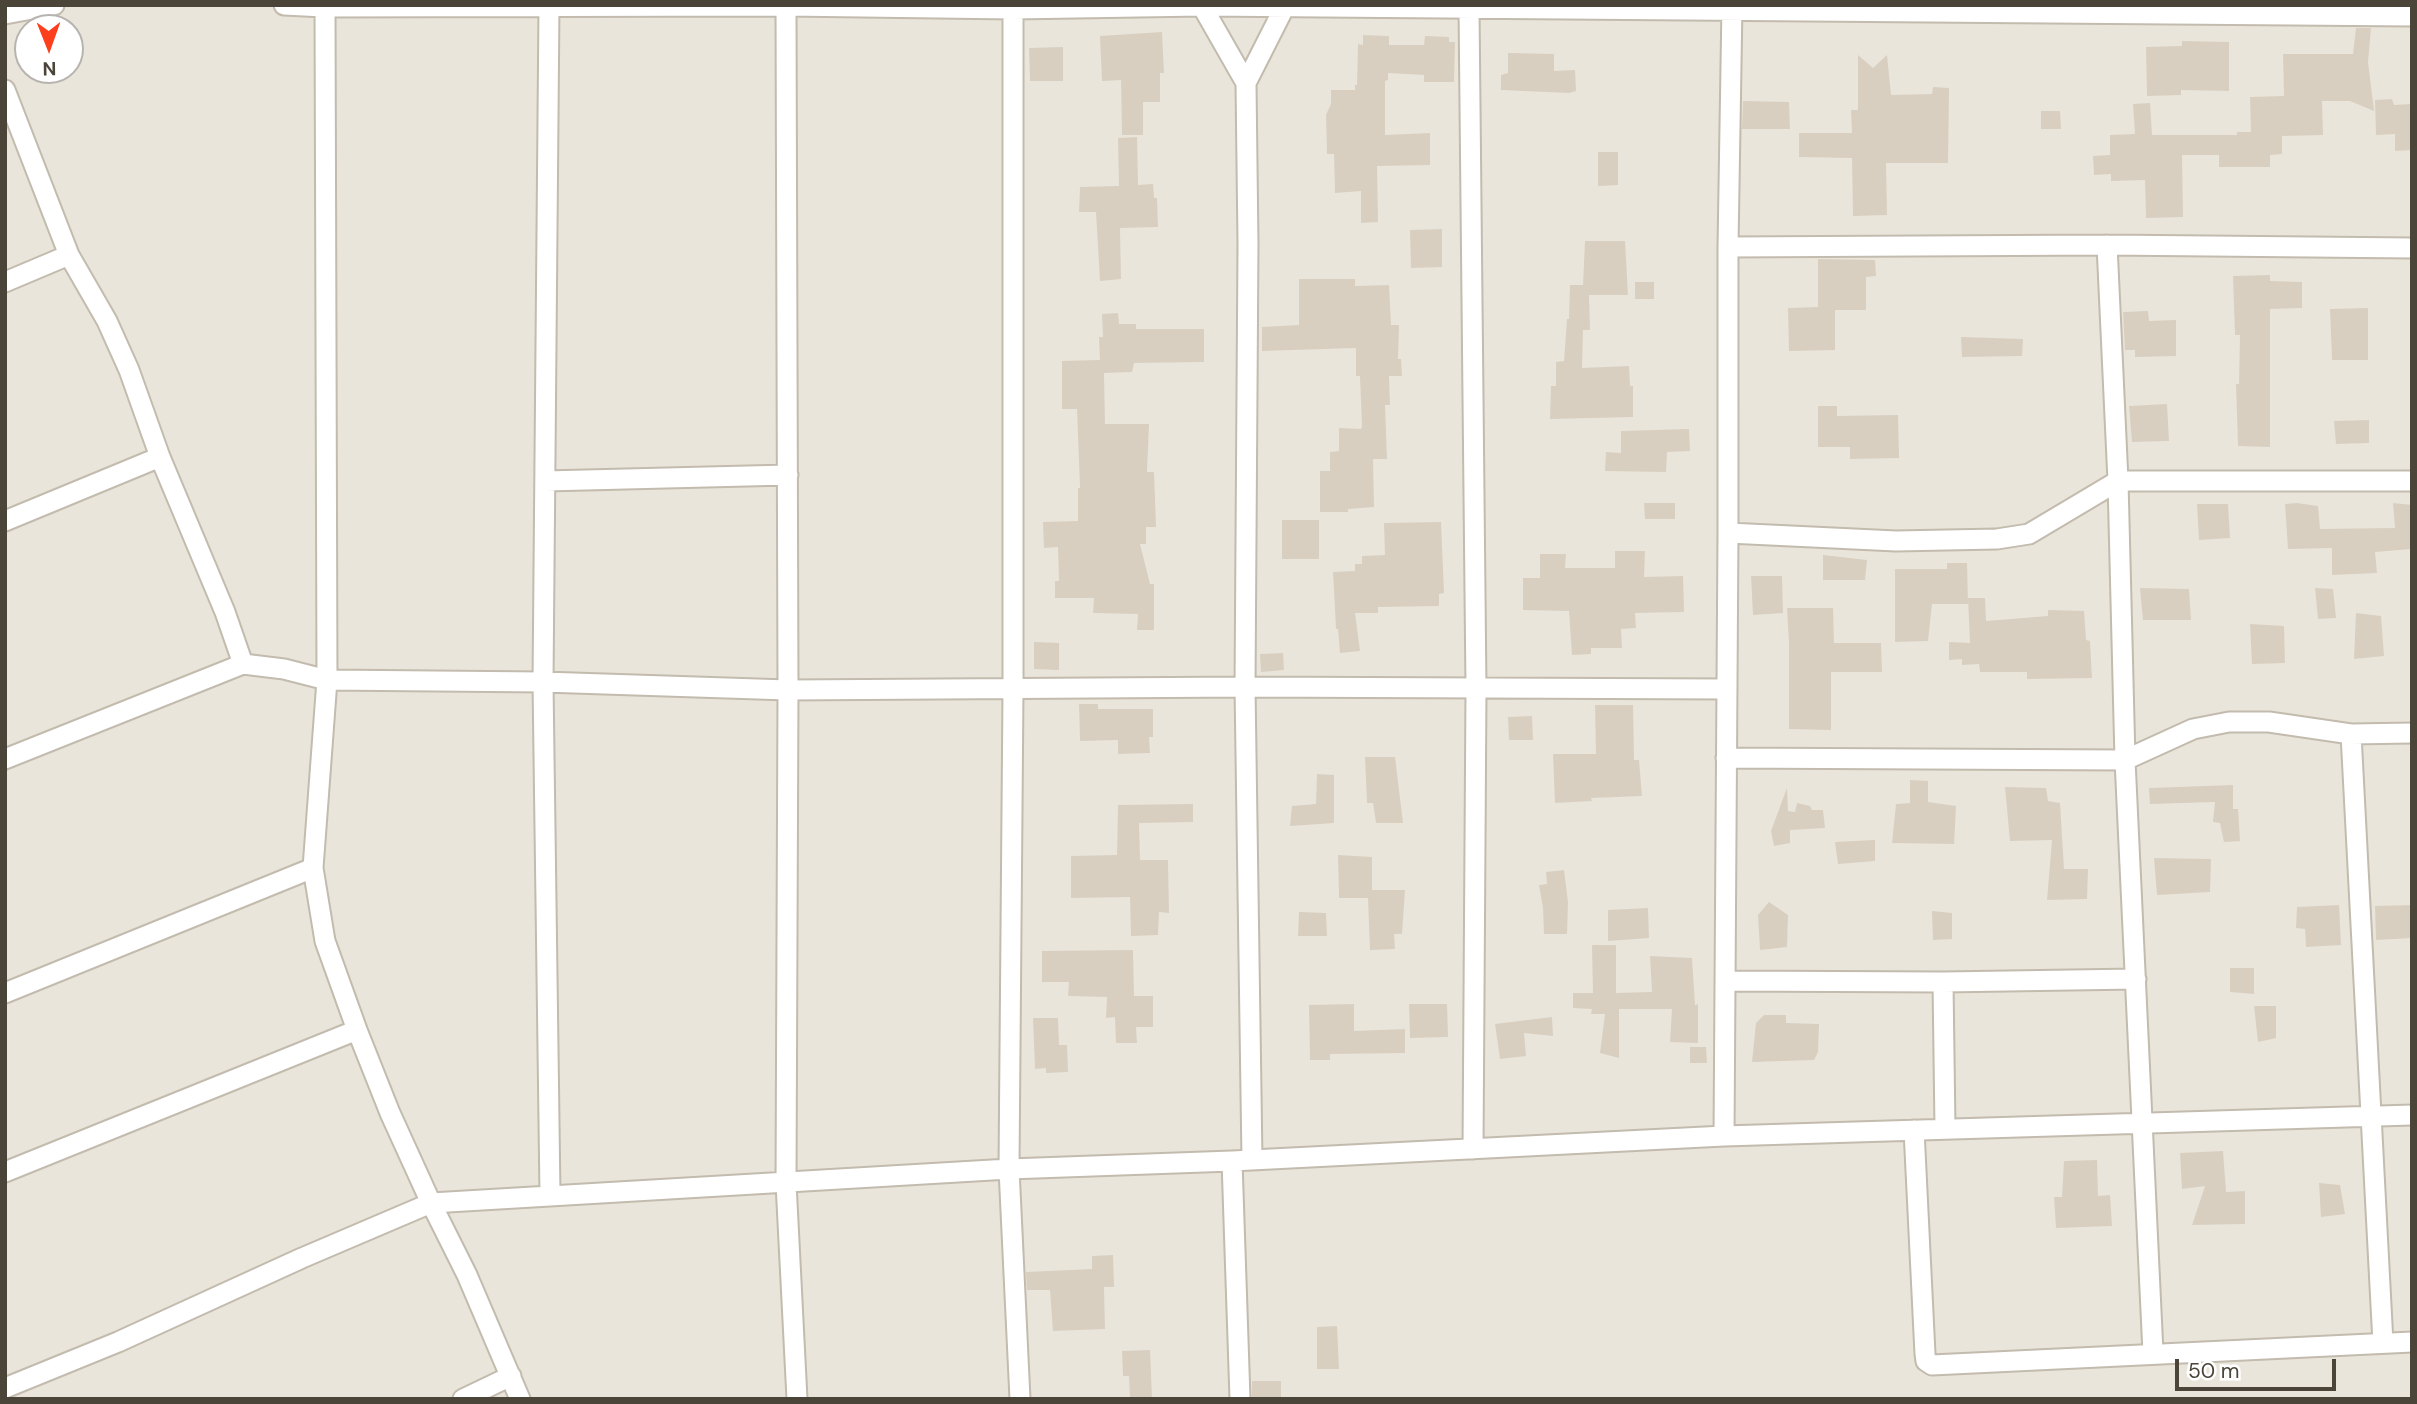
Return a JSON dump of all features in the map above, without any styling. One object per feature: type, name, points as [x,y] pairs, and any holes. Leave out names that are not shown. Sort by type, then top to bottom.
[{"type":"street","points":[[5,14],[54,5]]},
{"type":"street","points":[[284,5],[2175,10],[2412,16]]},
{"type":"street","points":[[324,6],[327,680],[313,868],[325,942],[357,1030],[390,1113],[467,1275],[520,1399]]},
{"type":"street","points":[[549,6],[543,682],[550,1195]]},
{"type":"street","points":[[786,6],[789,690],[786,1183],[797,1399]]},
{"type":"street","points":[[1202,6],[1246,83]]},
{"type":"street","points":[[1252,1160],[1245,687],[1248,244],[1246,83],[1284,8]]},
{"type":"street","points":[[1469,8],[1476,689],[1473,1149]]},
{"type":"street","points":[[1724,1136],[1728,247],[1732,8]]},
{"type":"street","points":[[1013,9],[1013,690],[1009,1170],[1020,1399]]},
{"type":"street","points":[[5,90],[69,255],[107,321],[129,370],[160,457],[225,611],[243,664]]},
{"type":"street","points":[[2107,245],[2118,481],[2125,760],[2153,1353]]},
{"type":"street","points":[[1728,247],[2412,247]]},
{"type":"street","points":[[5,282],[69,255]]},
{"type":"street","points":[[5,522],[160,457]]},
{"type":"street","points":[[545,481],[788,475]]},
{"type":"street","points":[[1728,533],[1896,541],[1997,539],[2029,534],[2118,481],[2412,481]]},
{"type":"street","points":[[5,759],[243,664],[284,669],[327,680],[543,682],[789,690],[1245,687],[1726,689]]},
{"type":"street","points":[[1726,758],[2125,760],[2193,730],[2229,722],[2269,722],[2351,734],[2412,733]]},
{"type":"street","points":[[2351,734],[2383,1343]]},
{"type":"street","points":[[5,993],[313,868]]},
{"type":"street","points":[[1725,981],[2136,979]]},
{"type":"street","points":[[1943,982],[1945,1129]]},
{"type":"street","points":[[5,1172],[357,1030]]},
{"type":"street","points":[[5,1388],[118,1342],[431,1203],[1009,1170],[1724,1136],[2412,1115]]},
{"type":"street","points":[[1914,1130],[1926,1361],[1932,1366],[2412,1342]]},
{"type":"street","points":[[1232,1161],[1240,1399]]},
{"type":"street","points":[[463,1399],[511,1376]]},
{"type":"shaded area","points":[[5,5],[2412,5],[2412,1399],[5,1399]]},
{"type":"building","points":[[2356,28],[2371,28],[2368,62],[2374,111],[2350,101],[2322,101],[2323,135],[2282,136],[2282,154],[2270,155],[2270,167],[2219,167],[2219,155],[2182,155],[2183,217],[2146,218],[2145,180],[2111,181],[2111,174],[2094,175],[2093,156],[2110,155],[2110,135],[2135,134],[2133,104],[2150,103],[2152,135],[2237,135],[2237,132],[2251,132],[2250,97],[2284,96],[2283,54],[2353,54]]},
{"type":"building","points":[[1162,32],[1164,73],[1160,73],[1160,102],[1143,102],[1143,135],[1122,135],[1121,80],[1102,81],[1100,36]]},
{"type":"building","points":[[1363,35],[1389,36],[1389,45],[1424,45],[1425,36],[1449,37],[1449,42],[1455,42],[1454,82],[1424,82],[1424,75],[1388,73],[1388,80],[1385,81],[1385,135],[1430,133],[1430,165],[1377,166],[1378,222],[1361,223],[1361,191],[1335,193],[1334,154],[1327,154],[1326,115],[1331,104],[1331,90],[1355,90],[1358,44],[1363,45]]},
{"type":"building","points":[[2182,41],[2229,42],[2229,91],[2181,90],[2181,95],[2147,96],[2146,47],[2182,46]]},
{"type":"building","points":[[1063,47],[1063,81],[1030,81],[1029,48]]},
{"type":"building","points":[[1508,53],[1554,54],[1554,71],[1575,70],[1576,91],[1501,90],[1501,75],[1508,73]]},
{"type":"building","points":[[1858,55],[1873,68],[1887,55],[1891,95],[1932,94],[1933,87],[1949,88],[1948,163],[1886,163],[1887,215],[1853,216],[1852,158],[1799,157],[1799,133],[1852,133],[1851,110],[1858,110]]},
{"type":"building","points":[[2392,99],[2394,105],[2412,104],[2412,150],[2395,151],[2395,134],[2376,135],[2375,100]]},
{"type":"building","points":[[1743,101],[1789,102],[1790,129],[1742,129]]},
{"type":"building","points":[[2041,111],[2060,111],[2061,129],[2041,129]]},
{"type":"building","points":[[1137,137],[1138,185],[1153,184],[1154,198],[1157,198],[1158,227],[1120,228],[1121,279],[1100,281],[1096,212],[1079,212],[1080,187],[1119,186],[1118,138]]},
{"type":"building","points":[[1598,152],[1618,152],[1618,185],[1598,186]]},
{"type":"building","points":[[1442,229],[1442,267],[1411,268],[1410,230]]},
{"type":"building","points":[[1585,241],[1625,241],[1628,295],[1589,295],[1590,330],[1583,330],[1582,368],[1629,366],[1630,386],[1633,386],[1633,417],[1550,419],[1551,386],[1556,386],[1556,362],[1564,361],[1570,285],[1583,285]]},
{"type":"building","points":[[1818,259],[1875,260],[1876,276],[1866,277],[1866,310],[1835,310],[1835,350],[1789,351],[1788,308],[1818,307]]},
{"type":"building","points":[[2270,275],[2270,281],[2302,282],[2302,308],[2270,309],[2270,447],[2238,446],[2236,384],[2239,384],[2240,335],[2235,335],[2233,276]]},
{"type":"building","points":[[1299,279],[1355,279],[1355,286],[1389,285],[1391,325],[1399,325],[1398,359],[1401,359],[1402,376],[1389,376],[1390,405],[1385,405],[1387,459],[1373,459],[1374,507],[1348,509],[1348,512],[1320,512],[1320,471],[1330,471],[1330,452],[1339,451],[1339,428],[1361,429],[1362,426],[1360,376],[1356,376],[1356,348],[1262,351],[1262,327],[1299,325]]},
{"type":"building","points":[[1635,282],[1654,282],[1654,299],[1635,299]]},
{"type":"building","points":[[2368,308],[2368,360],[2332,360],[2330,309]]},
{"type":"building","points":[[2148,311],[2149,321],[2176,320],[2176,356],[2135,357],[2135,350],[2125,350],[2123,312]]},
{"type":"building","points":[[1118,313],[1119,324],[1136,324],[1136,329],[1204,329],[1204,362],[1134,363],[1132,372],[1104,373],[1105,424],[1149,424],[1147,472],[1154,472],[1156,527],[1146,527],[1146,544],[1140,544],[1150,584],[1154,584],[1154,630],[1137,630],[1138,614],[1093,613],[1094,598],[1055,598],[1055,581],[1059,581],[1058,547],[1044,548],[1043,522],[1078,521],[1080,488],[1077,409],[1062,409],[1062,361],[1100,360],[1102,314]]},
{"type":"building","points":[[1961,337],[2023,339],[2022,356],[1962,357]]},
{"type":"building","points":[[2167,404],[2169,441],[2132,442],[2129,406]]},
{"type":"building","points":[[1818,406],[1837,406],[1837,416],[1898,415],[1899,458],[1850,459],[1850,447],[1818,447]]},
{"type":"building","points":[[2369,420],[2369,443],[2336,444],[2334,421]]},
{"type":"building","points":[[1689,429],[1690,451],[1667,452],[1666,472],[1605,471],[1606,452],[1621,453],[1621,431]]},
{"type":"building","points":[[1644,503],[1675,503],[1675,519],[1645,519]]},
{"type":"building","points":[[2393,503],[2412,505],[2412,549],[2375,552],[2377,573],[2332,575],[2332,548],[2288,549],[2285,504],[2318,506],[2320,529],[2395,528]]},
{"type":"building","points":[[2197,504],[2228,504],[2230,538],[2199,540]]},
{"type":"building","points":[[1282,520],[1319,520],[1319,559],[1282,559]]},
{"type":"building","points":[[1441,522],[1444,593],[1439,594],[1439,606],[1378,607],[1378,613],[1355,613],[1360,651],[1340,653],[1333,572],[1355,571],[1355,564],[1362,564],[1362,556],[1385,555],[1384,523]]},
{"type":"building","points":[[1615,551],[1645,551],[1644,577],[1683,576],[1684,612],[1635,613],[1636,628],[1621,629],[1622,648],[1591,648],[1591,654],[1572,655],[1569,611],[1523,610],[1523,578],[1540,578],[1540,554],[1566,554],[1565,568],[1615,568]]},
{"type":"building","points":[[1823,555],[1867,560],[1865,580],[1823,580]]},
{"type":"building","points":[[1947,563],[1967,563],[1968,604],[1932,604],[1928,641],[1895,642],[1895,569],[1947,569]]},
{"type":"building","points":[[1751,576],[1782,576],[1783,613],[1753,615]]},
{"type":"building","points":[[2140,588],[2189,589],[2191,620],[2143,620]]},
{"type":"building","points":[[2315,588],[2333,589],[2336,618],[2318,619]]},
{"type":"building","points":[[1968,598],[1985,598],[1986,621],[2048,616],[2048,610],[2084,611],[2086,640],[2090,641],[2092,678],[2027,679],[2027,672],[1980,672],[1979,664],[1962,665],[1962,659],[1949,660],[1949,642],[1970,643]]},
{"type":"building","points":[[1787,608],[1833,608],[1834,643],[1881,643],[1882,672],[1831,672],[1831,730],[1789,729]]},
{"type":"building","points":[[2356,613],[2381,616],[2384,656],[2354,659]]},
{"type":"building","points":[[2250,624],[2284,626],[2285,663],[2252,664]]},
{"type":"building","points":[[1034,642],[1059,643],[1059,670],[1034,669]]},
{"type":"building","points":[[1283,653],[1284,670],[1261,672],[1260,654]]},
{"type":"building","points":[[1079,704],[1098,704],[1098,709],[1153,709],[1150,753],[1118,754],[1118,740],[1080,741]]},
{"type":"building","points":[[1595,705],[1633,705],[1634,760],[1639,760],[1642,796],[1555,803],[1553,754],[1596,754]]},
{"type":"building","points":[[1532,716],[1533,740],[1509,740],[1508,717]]},
{"type":"building","points":[[1365,757],[1395,757],[1403,823],[1376,823],[1373,803],[1367,803]]},
{"type":"building","points":[[1317,774],[1334,775],[1334,823],[1290,826],[1292,806],[1316,804]]},
{"type":"building","points":[[1910,780],[1928,781],[1928,802],[1956,806],[1954,844],[1892,843],[1896,804],[1910,803]]},
{"type":"building","points":[[2233,785],[2233,809],[2238,809],[2240,841],[2224,842],[2220,823],[2213,822],[2215,802],[2150,804],[2149,788]]},
{"type":"building","points":[[2005,787],[2046,788],[2048,801],[2060,803],[2064,869],[2088,869],[2087,899],[2047,900],[2052,840],[2010,841]]},
{"type":"building","points":[[1787,788],[1788,811],[1795,812],[1797,803],[1810,806],[1812,810],[1823,810],[1825,828],[1790,830],[1790,843],[1774,846],[1771,831]]},
{"type":"building","points":[[1193,804],[1193,822],[1139,823],[1140,860],[1168,860],[1169,913],[1159,912],[1158,935],[1131,936],[1130,897],[1071,898],[1071,856],[1117,855],[1118,805]]},
{"type":"building","points":[[1875,840],[1875,861],[1838,864],[1835,842]]},
{"type":"building","points":[[1338,855],[1372,857],[1372,890],[1405,890],[1402,934],[1394,934],[1395,949],[1370,950],[1368,898],[1339,898]]},
{"type":"building","points":[[2154,858],[2211,859],[2210,892],[2157,895]]},
{"type":"building","points":[[1564,870],[1568,902],[1567,934],[1544,934],[1539,885],[1547,884],[1546,872]]},
{"type":"building","points":[[1769,902],[1788,915],[1787,947],[1760,950],[1758,915]]},
{"type":"building","points":[[2339,905],[2341,945],[2306,947],[2305,929],[2296,928],[2297,907]]},
{"type":"building","points":[[2412,905],[2412,938],[2376,940],[2375,906]]},
{"type":"building","points":[[1648,908],[1649,938],[1608,941],[1608,910]]},
{"type":"building","points":[[1932,911],[1952,913],[1952,939],[1933,940]]},
{"type":"building","points":[[1299,912],[1326,913],[1327,936],[1298,936]]},
{"type":"building","points":[[1592,945],[1616,945],[1616,993],[1652,992],[1650,956],[1692,958],[1695,1005],[1698,1004],[1698,1043],[1670,1042],[1672,1009],[1619,1009],[1619,1058],[1600,1053],[1605,1014],[1591,1014],[1592,1009],[1573,1008],[1573,993],[1593,993]]},
{"type":"building","points":[[1133,950],[1134,996],[1153,996],[1153,1027],[1136,1027],[1137,1043],[1116,1043],[1115,1017],[1106,1018],[1107,997],[1068,996],[1069,982],[1042,982],[1042,951]]},
{"type":"building","points":[[2230,968],[2254,968],[2254,994],[2230,992]]},
{"type":"building","points":[[1354,1004],[1354,1031],[1405,1029],[1405,1053],[1330,1054],[1330,1060],[1310,1060],[1309,1005]]},
{"type":"building","points":[[1409,1004],[1447,1004],[1448,1037],[1410,1038]]},
{"type":"building","points":[[2254,1006],[2276,1006],[2276,1038],[2258,1042]]},
{"type":"building","points":[[1764,1015],[1786,1015],[1786,1023],[1819,1024],[1818,1052],[1814,1060],[1752,1062],[1756,1023]]},
{"type":"building","points":[[1552,1017],[1553,1036],[1524,1033],[1526,1056],[1500,1059],[1495,1024]]},
{"type":"building","points":[[1033,1018],[1058,1018],[1059,1045],[1067,1045],[1068,1072],[1046,1073],[1046,1068],[1035,1069]]},
{"type":"building","points":[[1690,1047],[1706,1047],[1707,1063],[1690,1063]]},
{"type":"building","points":[[2223,1151],[2226,1192],[2245,1191],[2245,1224],[2192,1225],[2205,1186],[2182,1189],[2180,1153]]},
{"type":"building","points":[[2097,1160],[2098,1196],[2110,1195],[2112,1226],[2056,1228],[2054,1197],[2062,1197],[2064,1161]]},
{"type":"building","points":[[2319,1183],[2340,1185],[2345,1214],[2321,1217]]},
{"type":"building","points":[[1113,1255],[1114,1287],[1104,1287],[1105,1329],[1053,1331],[1050,1290],[1027,1290],[1026,1272],[1092,1269],[1092,1256]]},
{"type":"building","points":[[1337,1326],[1339,1369],[1317,1369],[1317,1327]]},
{"type":"building","points":[[1150,1350],[1152,1399],[1130,1399],[1129,1376],[1123,1376],[1122,1351]]},
{"type":"building","points":[[1252,1381],[1281,1381],[1281,1399],[1252,1399]]}]
